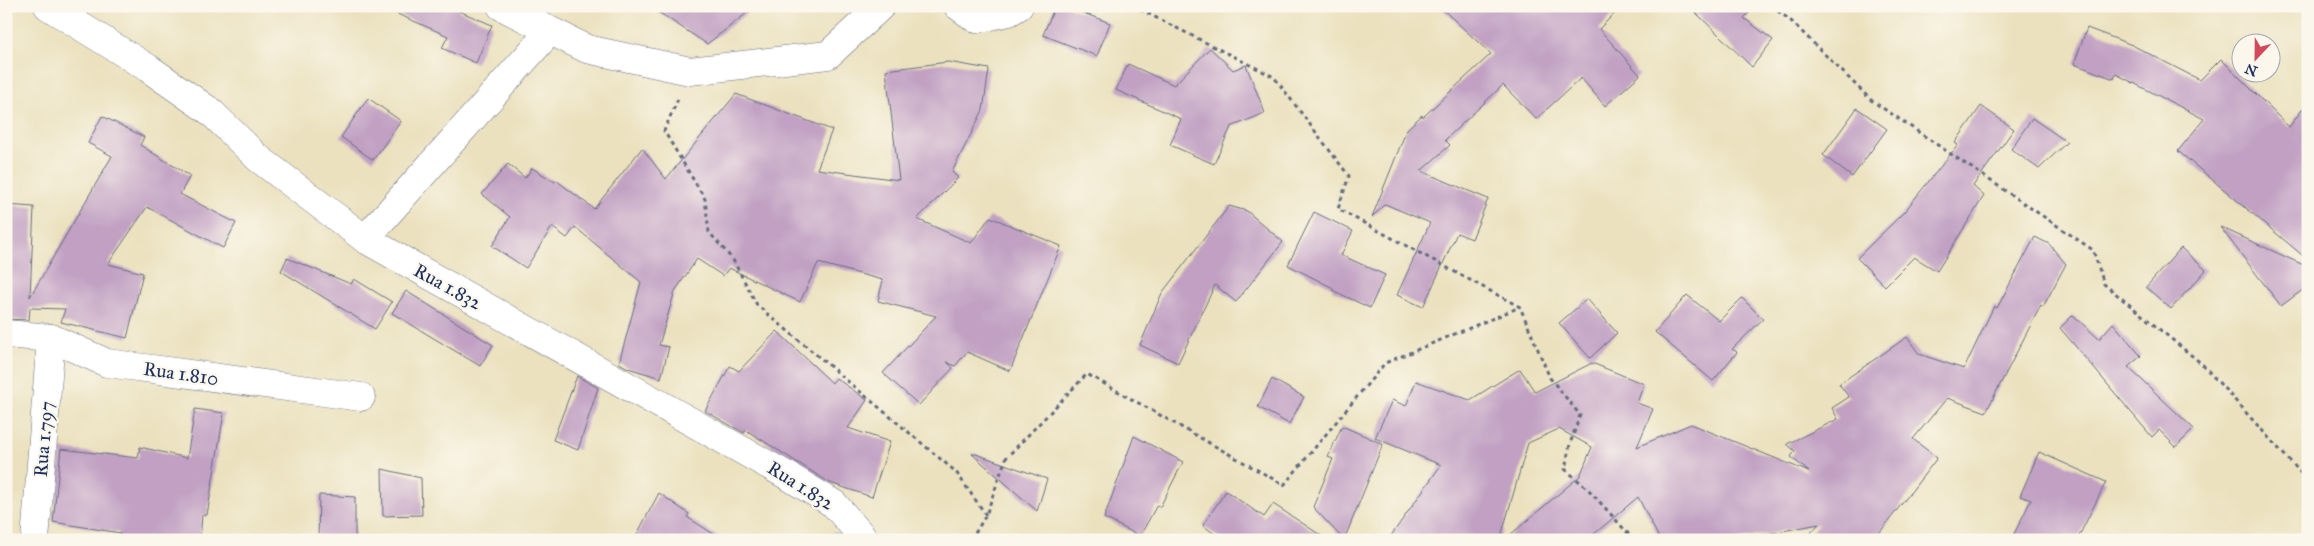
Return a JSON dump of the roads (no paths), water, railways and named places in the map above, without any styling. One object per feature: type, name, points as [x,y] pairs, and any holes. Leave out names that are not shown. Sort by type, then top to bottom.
[{"type":"street","name":"Rua 1.832","points":[[48,6],[148,68],[211,112],[258,158],[365,239],[788,476],[834,504],[863,540]]},
{"type":"street","points":[[501,6],[587,50],[690,71],[828,55],[881,6]]},
{"type":"street","points":[[958,6],[976,19],[1009,12],[1018,6]]},
{"type":"street","points":[[365,239],[550,31]]},
{"type":"street","name":"Rua 1.810","points":[[6,334],[51,338],[107,363],[361,397]]},
{"type":"street","name":"Rua 1.797","points":[[35,540],[51,338]]}]
